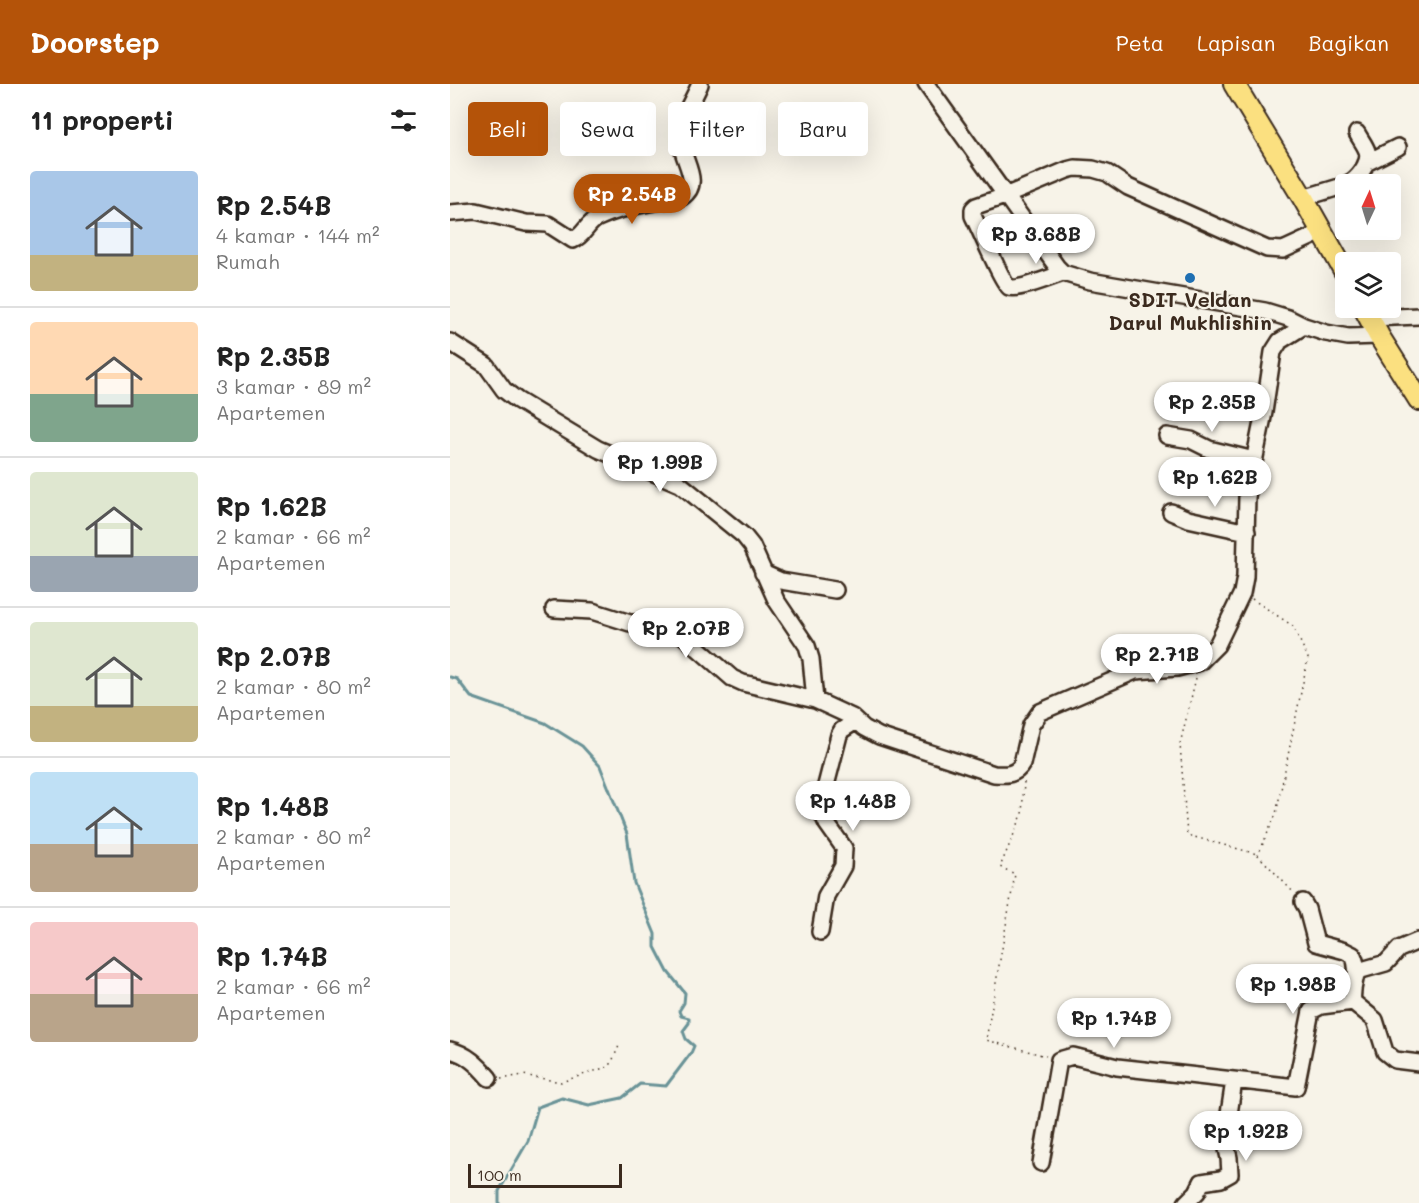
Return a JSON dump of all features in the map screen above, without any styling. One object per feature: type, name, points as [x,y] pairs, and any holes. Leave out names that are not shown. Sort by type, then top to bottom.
[{"type":"main road","points":[[1234,84],[1335,255]]},
{"type":"main road","points":[[1370,318],[1419,400]]},
{"type":"street","points":[[450,213],[476,211],[532,224],[548,224],[573,240],[580,236],[593,221],[605,215],[682,197],[691,187],[692,179],[681,144],[681,132],[683,120],[700,84]]},
{"type":"street","points":[[926,84],[1005,196],[1057,267],[1064,273],[1090,280],[1265,311],[1326,333],[1348,337],[1379,336]]},
{"type":"street","points":[[1357,133],[1368,153],[1366,163],[1359,174]]},
{"type":"street","points":[[1366,163],[1398,147]]},
{"type":"street","points":[[1064,273],[1013,288],[1004,283],[973,212],[976,206],[1066,170],[1093,169],[1267,249],[1283,250],[1322,232]]},
{"type":"street","points":[[1303,198],[1335,188]]},
{"type":"street","points":[[1401,315],[1419,316]]},
{"type":"street","points":[[555,609],[592,611],[630,623],[667,624],[732,678],[757,687],[790,692],[815,700],[852,717],[868,731],[879,736],[994,774],[1012,773],[1022,764],[1031,725],[1040,712],[1135,671],[1177,668],[1200,662],[1217,645],[1242,593],[1247,532],[1247,497],[1275,346],[1287,335],[1304,326]]},
{"type":"street","points":[[450,342],[486,365],[504,390],[517,400],[550,418],[578,438],[680,484],[748,540],[776,600],[810,652],[815,700]]},
{"type":"street","points":[[1216,411],[1228,404],[1264,412]]},
{"type":"street","points":[[1167,436],[1191,440],[1209,449],[1254,460]]},
{"type":"street","points":[[1171,512],[1188,519],[1247,532]]},
{"type":"street","points":[[764,573],[781,581],[835,590]]},
{"type":"street","points":[[820,932],[826,896],[843,866],[844,848],[822,813],[824,789],[842,730],[856,721]]},
{"type":"street","points":[[1303,902],[1316,943],[1353,955],[1358,970],[1352,993],[1353,1002],[1375,1020],[1385,1052],[1395,1060],[1418,1062]]},
{"type":"street","points":[[1358,970],[1386,963],[1399,949],[1418,941]]},
{"type":"street","points":[[1041,1163],[1059,1059],[1073,1056],[1117,1067],[1296,1087],[1311,1011],[1321,1006],[1353,1002]]},
{"type":"street","points":[[450,1050],[478,1064],[489,1078]]},
{"type":"street","points":[[1186,1203],[1197,1192],[1202,1182],[1221,1179],[1230,1174],[1225,1140],[1234,1081]]},
{"type":"path","points":[[1242,593],[1293,626],[1308,658],[1276,814],[1258,855]]},
{"type":"path","points":[[1200,662],[1180,744],[1187,835],[1258,855],[1303,902]]},
{"type":"path","points":[[1019,769],[1024,778],[1022,815],[1000,867],[1015,874],[986,1041],[1059,1059]]},
{"type":"path","points":[[489,1078],[506,1080],[523,1075],[561,1082],[610,1066],[619,1046]]},
{"type":"waterway","points":[[450,677],[457,679],[471,697],[545,723],[582,746],[600,766],[627,834],[634,883],[655,934],[655,947],[668,972],[685,993],[684,1003],[679,1011],[681,1016],[689,1018],[689,1023],[683,1031],[686,1039],[694,1046],[666,1086],[640,1084],[622,1098],[589,1105],[562,1098],[538,1107],[528,1141],[499,1191],[499,1203]]},
{"type":"place","name":"SDIT Veldan Darul Mukhlishin","points":[[1190,278]]}]
